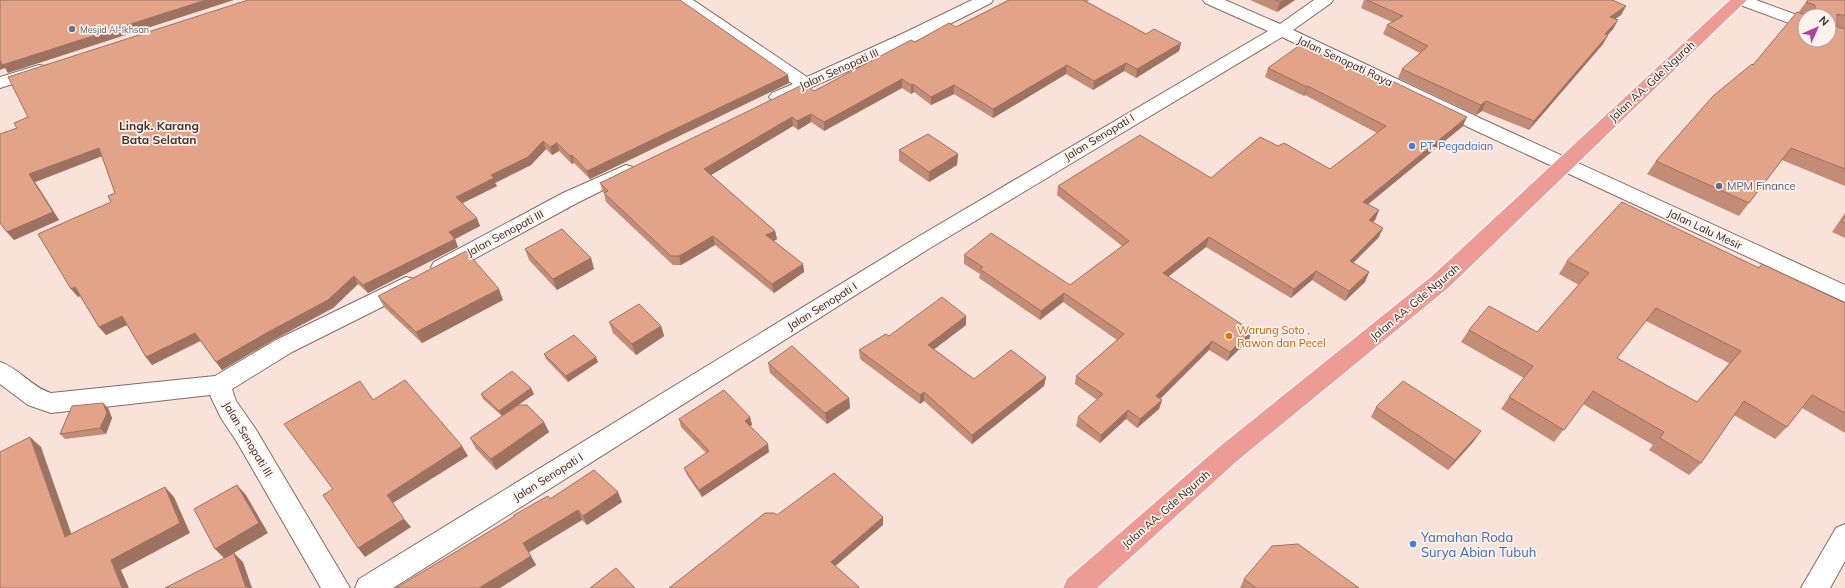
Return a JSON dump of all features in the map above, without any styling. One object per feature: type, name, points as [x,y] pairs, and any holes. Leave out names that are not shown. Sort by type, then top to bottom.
[{"type":"main road","name":"Jalan AA. Gde Ngurah","points":[[1077,588],[1228,454],[1440,282],[1648,84],[1740,0]]},
{"type":"street","points":[[682,0],[805,84]]},
{"type":"street","name":"Jalan Senopati III","points":[[763,104],[912,36],[985,0]]},
{"type":"street","name":"Jalan Senopati Raya","points":[[1211,0],[1565,164]]},
{"type":"street","name":"Jalan Senopati I","points":[[369,588],[923,243],[1280,31],[1325,0]]},
{"type":"street","points":[[1740,0],[1797,21]]},
{"type":"street","points":[[0,83],[57,64]]},
{"type":"street","name":"Jalan Senopati III","points":[[336,588],[246,435],[231,413],[221,393],[220,385],[232,376],[284,346],[437,269],[570,198],[645,162]]},
{"type":"street","name":"Jalan Lalu Mesir","points":[[1565,164],[1845,294]]},
{"type":"street","points":[[0,371],[26,393],[39,400],[51,403],[220,385]]},
{"type":"street","points":[[1815,588],[1845,536]]},
{"type":"building","points":[[0,0],[206,0],[2,65],[0,60]]},
{"type":"building","points":[[248,0],[680,0],[788,75],[587,171],[572,155],[570,156],[557,143],[550,147],[543,141],[528,157],[491,175],[494,178],[456,197],[477,218],[449,232],[455,239],[363,285],[354,276],[328,300],[216,362],[195,333],[146,357],[122,316],[99,327],[75,287],[71,289],[38,234],[111,202],[108,196],[115,193],[99,148],[29,174],[53,212],[7,232],[0,223],[0,134],[17,128],[14,123],[28,117],[8,77]]},
{"type":"building","points":[[1009,0],[1083,0],[1146,34],[1154,29],[1181,43],[1137,69],[1126,63],[1094,81],[1067,65],[993,109],[954,85],[931,97],[913,84],[911,85],[902,79],[824,122],[811,114],[797,121],[792,117],[704,169],[775,231],[766,235],[803,264],[772,284],[713,236],[679,256],[671,256],[604,193],[608,191],[600,183],[804,84],[814,91],[911,40],[915,42],[949,23],[956,27]]},
{"type":"building","points":[[1367,0],[1612,0],[1626,6],[1610,17],[1618,20],[1605,34],[1608,35],[1534,121],[1486,101],[1481,105],[1402,69],[1428,46],[1387,25],[1403,16]]},
{"type":"building","points":[[1808,0],[1845,0],[1845,16],[1837,14],[1837,8],[1815,8],[1815,5],[1806,2]]},
{"type":"building","points":[[1797,12],[1797,48],[1837,48],[1837,27],[1845,29],[1845,169],[1791,148],[1749,203],[1656,161],[1713,96],[1752,64],[1753,65]]},
{"type":"building","points":[[1300,45],[1368,77],[1371,75],[1386,83],[1390,80],[1467,117],[1363,202],[1379,210],[1369,220],[1383,228],[1350,261],[1369,272],[1349,291],[1316,271],[1294,289],[1209,237],[1163,273],[1252,331],[1230,352],[1212,341],[1156,396],[1162,400],[1140,419],[1128,410],[1101,435],[1078,417],[1103,394],[1076,376],[1124,334],[1064,293],[1041,311],[980,269],[983,267],[964,255],[991,233],[1070,285],[1129,241],[1058,186],[1140,135],[1211,178],[1260,137],[1278,146],[1284,143],[1330,169],[1386,126],[1308,86],[1307,87],[1268,68]]},
{"type":"building","points":[[928,134],[958,154],[929,172],[899,150]]},
{"type":"building","points":[[1622,202],[1759,268],[1762,264],[1845,303],[1845,413],[1812,395],[1787,427],[1744,401],[1701,463],[1660,438],[1664,432],[1593,391],[1564,430],[1509,397],[1533,366],[1469,330],[1489,306],[1537,332],[1589,273],[1567,261]],"holes":[[[1656,308],[1741,351],[1697,402],[1617,358]]]},
{"type":"building","points":[[1845,216],[1845,223],[1841,222]]},
{"type":"building","points":[[562,229],[591,258],[553,279],[525,249]]},
{"type":"building","points":[[466,251],[499,289],[416,332],[378,296]]},
{"type":"building","points":[[942,297],[966,316],[928,345],[974,379],[1011,350],[1046,377],[972,435],[924,392],[920,395],[859,350],[886,334],[889,336]]},
{"type":"building","points":[[639,304],[661,326],[632,344],[609,322]]},
{"type":"building","points":[[574,335],[596,357],[566,376],[544,354]]},
{"type":"building","points":[[792,346],[849,398],[825,413],[768,363]]},
{"type":"building","points":[[512,371],[531,388],[499,411],[481,394]]},
{"type":"building","points":[[405,380],[462,446],[387,495],[404,519],[358,548],[323,495],[333,489],[284,424],[360,381],[373,400]]},
{"type":"building","points":[[1403,381],[1481,431],[1455,460],[1376,407]]},
{"type":"building","points":[[724,390],[750,417],[745,421],[768,444],[699,490],[684,468],[709,451],[679,419]]},
{"type":"building","points":[[103,403],[107,413],[100,428],[60,434],[72,406]]},
{"type":"building","points":[[518,405],[527,405],[544,422],[491,459],[470,438]]},
{"type":"building","points":[[30,437],[65,537],[165,487],[180,523],[111,560],[122,588],[0,588],[0,452]]},
{"type":"building","points":[[594,470],[618,492],[583,516],[578,510],[523,543],[531,556],[479,588],[396,588],[515,516],[514,515],[548,496],[550,499]]},
{"type":"building","points":[[834,473],[883,517],[831,562],[859,587],[858,588],[669,588],[765,513],[774,513],[777,515]]},
{"type":"building","points":[[237,485],[259,523],[215,549],[194,509]]},
{"type":"building","points":[[1298,544],[1359,588],[1256,588],[1244,579],[1272,546]]},
{"type":"building","points":[[234,553],[246,588],[165,588]]},
{"type":"building","points":[[616,568],[635,588],[590,588]]},
{"type":"place","name":"Mesjid Al-Ikhsan","points":[[72,29]]},
{"type":"place","name":"PT. Pegadaian","points":[[1412,146]]},
{"type":"place","name":"MPM Finance","points":[[1719,186]]},
{"type":"place","name":"Warung Soto , Rawon dan Pecel","points":[[1229,336]]},
{"type":"place","name":"Yamahan Roda Surya Abian Tubuh","points":[[1413,544]]},
{"type":"district","name":"Lingk. Karang Bata Selatan","points":[[159,132]]}]
